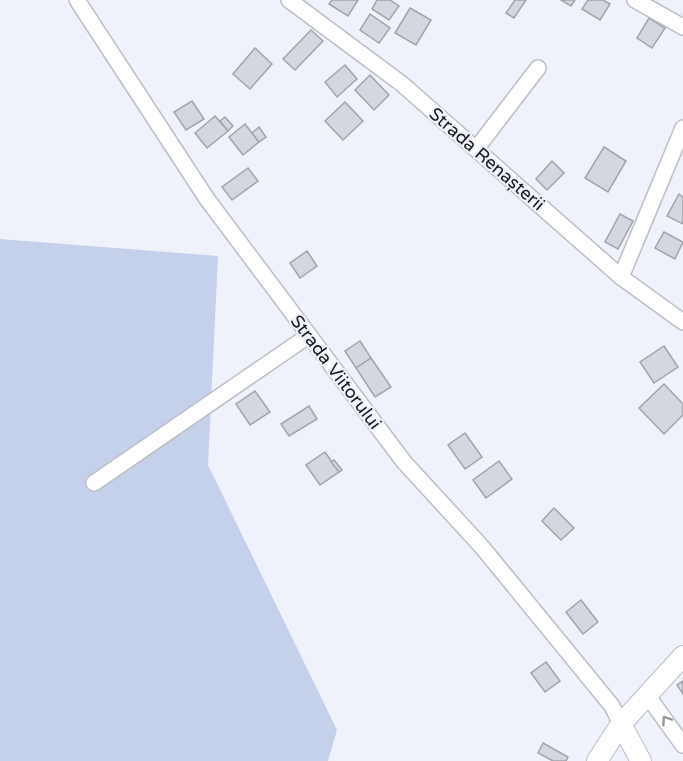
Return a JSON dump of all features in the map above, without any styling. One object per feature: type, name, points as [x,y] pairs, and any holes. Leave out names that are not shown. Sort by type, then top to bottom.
[{"type":"main road","points":[[597,761],[621,724],[683,656]]},
{"type":"main road","points":[[621,724],[641,761]]},
{"type":"street","name":"Strada Viitorului","points":[[77,0],[207,199],[308,336],[404,462],[482,547],[612,706],[621,724]]},
{"type":"street","name":"Strada Renașterii","points":[[289,0],[402,84],[621,277],[683,322]]},
{"type":"street","points":[[635,0],[683,27]]},
{"type":"street","points":[[476,149],[538,68]]},
{"type":"street","points":[[621,277],[683,128]]},
{"type":"street","points":[[94,483],[308,336]]},
{"type":"street","points":[[647,695],[683,746]]},
{"type":"shaded area","points":[[0,239],[218,256],[208,465],[337,730],[328,761],[0,761]]},
{"type":"building","points":[[332,0],[358,0],[348,16],[329,4]]},
{"type":"building","points":[[377,0],[390,0],[399,6],[389,20],[372,9]]},
{"type":"building","points":[[515,0],[526,0],[514,18],[506,13]]},
{"type":"building","points":[[561,0],[575,0],[571,6]]},
{"type":"building","points":[[588,0],[603,0],[610,4],[600,20],[582,9]]},
{"type":"building","points":[[410,8],[431,20],[416,45],[395,33]]},
{"type":"building","points":[[370,14],[390,28],[379,43],[360,30]]},
{"type":"building","points":[[649,18],[665,28],[652,48],[637,38]]},
{"type":"building","points":[[311,30],[323,41],[295,70],[283,59]]},
{"type":"building","points":[[255,48],[272,64],[250,89],[233,74]]},
{"type":"building","points":[[345,65],[357,79],[337,97],[325,82]]},
{"type":"building","points":[[370,75],[389,95],[374,110],[355,90]]},
{"type":"building","points":[[192,101],[204,119],[186,130],[174,112]]},
{"type":"building","points":[[345,102],[363,121],[343,140],[325,121]]},
{"type":"building","points":[[215,116],[228,131],[207,148],[195,133]]},
{"type":"building","points":[[225,117],[233,126],[228,131],[220,121]]},
{"type":"building","points":[[245,124],[259,142],[243,155],[229,137]]},
{"type":"building","points":[[259,127],[266,137],[259,142],[252,133]]},
{"type":"building","points":[[604,147],[626,161],[608,192],[585,178]]},
{"type":"building","points":[[552,161],[564,173],[547,190],[536,179]]},
{"type":"building","points":[[248,168],[258,181],[232,200],[222,187]]},
{"type":"building","points":[[679,194],[683,197],[683,224],[667,216]]},
{"type":"building","points":[[620,214],[633,221],[618,249],[605,242]]},
{"type":"building","points":[[664,232],[683,242],[675,259],[655,248]]},
{"type":"building","points":[[307,251],[317,266],[300,278],[290,263]]},
{"type":"building","points":[[360,341],[371,358],[356,368],[345,351]]},
{"type":"building","points":[[664,346],[678,367],[654,383],[640,362]]},
{"type":"building","points":[[371,358],[391,387],[375,397],[356,368]]},
{"type":"building","points":[[664,384],[683,404],[683,415],[664,434],[639,408]]},
{"type":"building","points":[[255,391],[270,412],[250,425],[236,404]]},
{"type":"building","points":[[309,406],[317,419],[289,436],[281,424]]},
{"type":"building","points":[[465,433],[482,457],[465,469],[448,445]]},
{"type":"building","points":[[325,452],[339,472],[320,485],[306,465]]},
{"type":"building","points":[[334,460],[342,470],[339,472],[331,462]]},
{"type":"building","points":[[499,461],[512,479],[486,498],[473,480]]},
{"type":"building","points":[[554,508],[574,528],[561,540],[542,521]]},
{"type":"building","points":[[581,600],[598,622],[583,634],[566,612]]},
{"type":"building","points":[[546,662],[560,681],[545,692],[531,673]]},
{"type":"building","points":[[683,681],[683,694],[677,685]]},
{"type":"building","points":[[543,743],[568,757],[566,761],[553,761],[538,753]]}]
